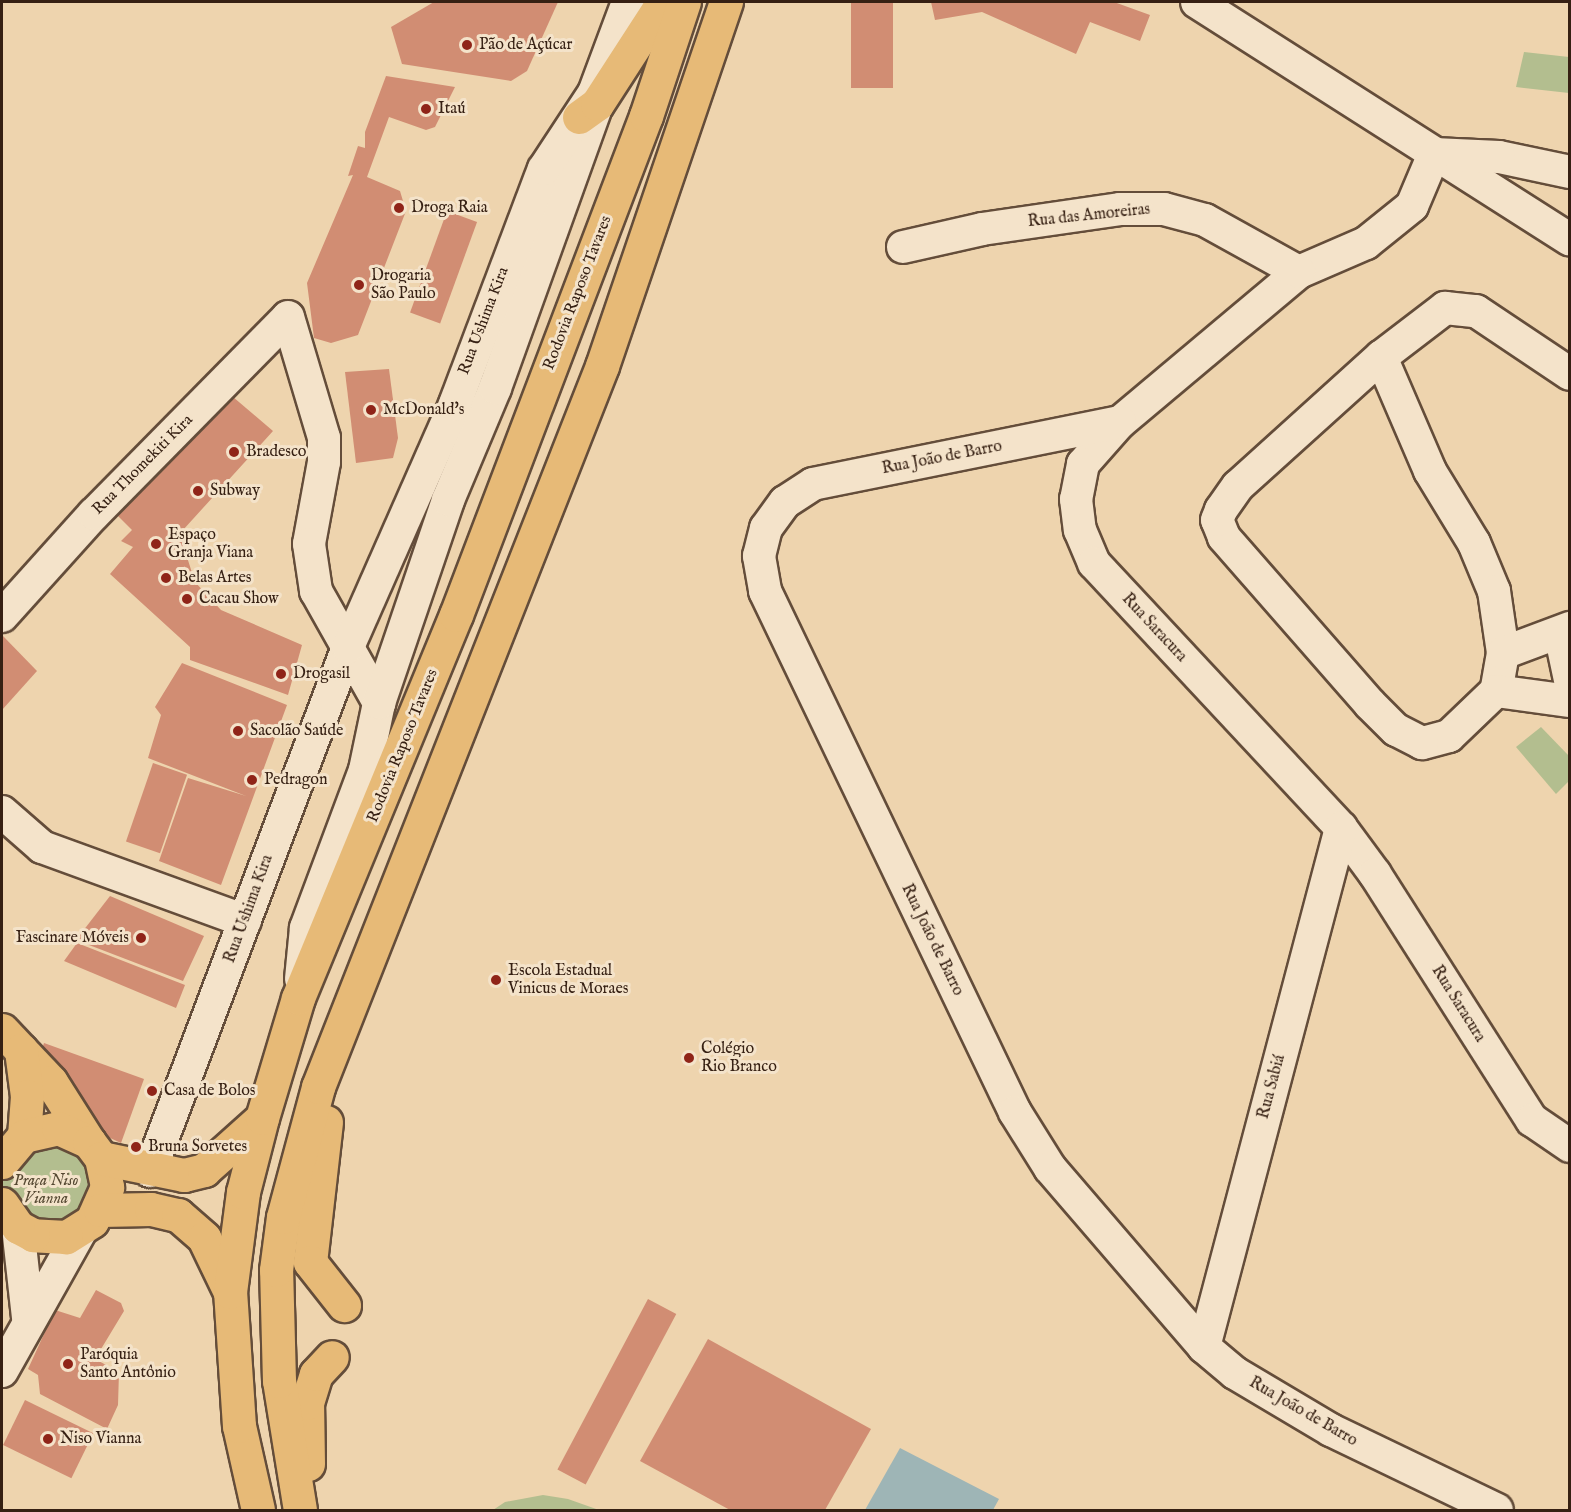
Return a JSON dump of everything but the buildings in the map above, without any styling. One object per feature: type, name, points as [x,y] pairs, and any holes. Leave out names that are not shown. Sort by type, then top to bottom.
[{"type":"main road","points":[[588,110],[663,2]]},
{"type":"main road","name":"Rodovia Raposo Tavares","points":[[258,1510],[239,1426],[230,1292],[243,1192],[262,1118],[298,998],[456,615],[646,116],[684,2]]},
{"type":"main road","points":[[300,1510],[279,1381],[276,1270],[293,1176],[338,1030],[602,366],[727,9]]},
{"type":"main road","points":[[338,1030],[308,1247],[316,1276],[344,1305]]},
{"type":"main road","points":[[2,1162],[24,1136],[27,1096],[11,1040]]},
{"type":"main road","points":[[11,1040],[61,1095],[95,1150],[107,1187],[91,1220]]},
{"type":"main road","points":[[24,1136],[58,1128],[95,1150],[150,1171],[184,1175],[204,1170],[262,1118]]},
{"type":"main road","points":[[10,1216],[49,1239],[91,1220],[151,1209],[178,1215],[204,1238],[230,1292]]},
{"type":"main road","points":[[308,1510],[307,1403],[316,1374],[332,1357]]},
{"type":"street","name":"Rua Ushima Kira","points":[[150,1171],[348,646],[455,404],[544,169],[588,110],[628,2]]},
{"type":"street","points":[[1197,2],[1569,240]]},
{"type":"street","points":[[298,998],[306,928],[365,770],[379,703],[448,500],[495,388],[588,110]]},
{"type":"street","points":[[1434,154],[1498,157],[1569,172]]},
{"type":"street","name":"Rua Saracura","points":[[1434,154],[1412,206],[1366,243],[1299,272],[1120,422],[1083,464],[1077,499],[1080,530],[1094,563],[1341,828],[1375,874],[1532,1120],[1569,1146]]},
{"type":"street","name":"Rua das Amoreiras","points":[[903,247],[982,229],[1120,210],[1164,209],[1205,220],[1299,272]]},
{"type":"street","points":[[1381,357],[1430,471],[1474,543],[1494,591],[1503,652],[1496,691],[1449,736],[1422,743],[1408,738],[1377,711],[1224,537],[1218,520],[1238,486],[1381,357],[1430,316],[1459,307],[1476,311],[1569,374]]},
{"type":"street","name":"Rua Thomekiti Kira","points":[[2,616],[94,514],[288,317],[324,438],[324,462],[309,543],[312,570],[316,591],[348,646]]},
{"type":"street","name":"Rua João de Barro","points":[[1120,422],[813,484],[785,502],[766,528],[759,556],[765,591],[1015,1112],[1058,1177],[1204,1347],[1271,1397],[1445,1489],[1497,1510]]},
{"type":"street","points":[[1503,652],[1564,631],[1569,680]]},
{"type":"street","points":[[348,646],[379,703]]},
{"type":"street","points":[[1496,691],[1569,701]]},
{"type":"street","points":[[2,812],[42,847],[245,921]]},
{"type":"street","name":"Rua Sabiá","points":[[1204,1347],[1341,828]]},
{"type":"street","points":[[10,1216],[28,1318]]},
{"type":"street","points":[[2,1371],[28,1318],[91,1220]]},
{"type":"green space","points":[[1524,52],[1569,57],[1569,93],[1516,87]]},
{"type":"green space","points":[[1541,727],[1569,756],[1569,781],[1556,794],[1516,747]]},
{"type":"green space","name":"Praça Niso Vianna","points":[[52,1146],[68,1149],[91,1166],[101,1195],[46,1235],[2,1195],[2,1185],[4,1174],[23,1152]]},
{"type":"green space","points":[[543,1495],[568,1499],[599,1510],[493,1510],[505,1502]]},
{"type":"water","points":[[900,1448],[999,1499],[993,1510],[865,1510]]},
{"type":"place","name":"Pão de Açúcar","points":[[467,45]]},
{"type":"place","name":"Itaú","points":[[426,109]]},
{"type":"place","name":"Droga Raia","points":[[399,208]]},
{"type":"place","name":"Drogaria São Paulo","points":[[359,285]]},
{"type":"place","name":"McDonald's","points":[[371,410]]},
{"type":"place","name":"Bradesco","points":[[234,452]]},
{"type":"place","name":"Subway","points":[[198,491]]},
{"type":"place","name":"Espaço Granja Viana","points":[[156,544]]},
{"type":"place","name":"Belas Artes","points":[[166,578]]},
{"type":"place","name":"Cacau Show","points":[[187,599]]},
{"type":"place","name":"Drogasil","points":[[281,674]]},
{"type":"place","name":"Sacolão Saúde","points":[[238,731]]},
{"type":"place","name":"Pedragon","points":[[252,780]]},
{"type":"place","name":"Fascinare Móveis","points":[[141,938]]},
{"type":"place","name":"Escola Estadual Vinicus de Moraes","points":[[496,980]]},
{"type":"place","name":"Colégio Rio Branco","points":[[689,1058]]},
{"type":"place","name":"Casa de Bolos","points":[[152,1091]]},
{"type":"place","name":"Bruna Sorvetes","points":[[136,1147]]},
{"type":"place","name":"Paróquia Santo Antônio","points":[[68,1364]]},
{"type":"place","name":"Niso Vianna","points":[[48,1439]]}]
